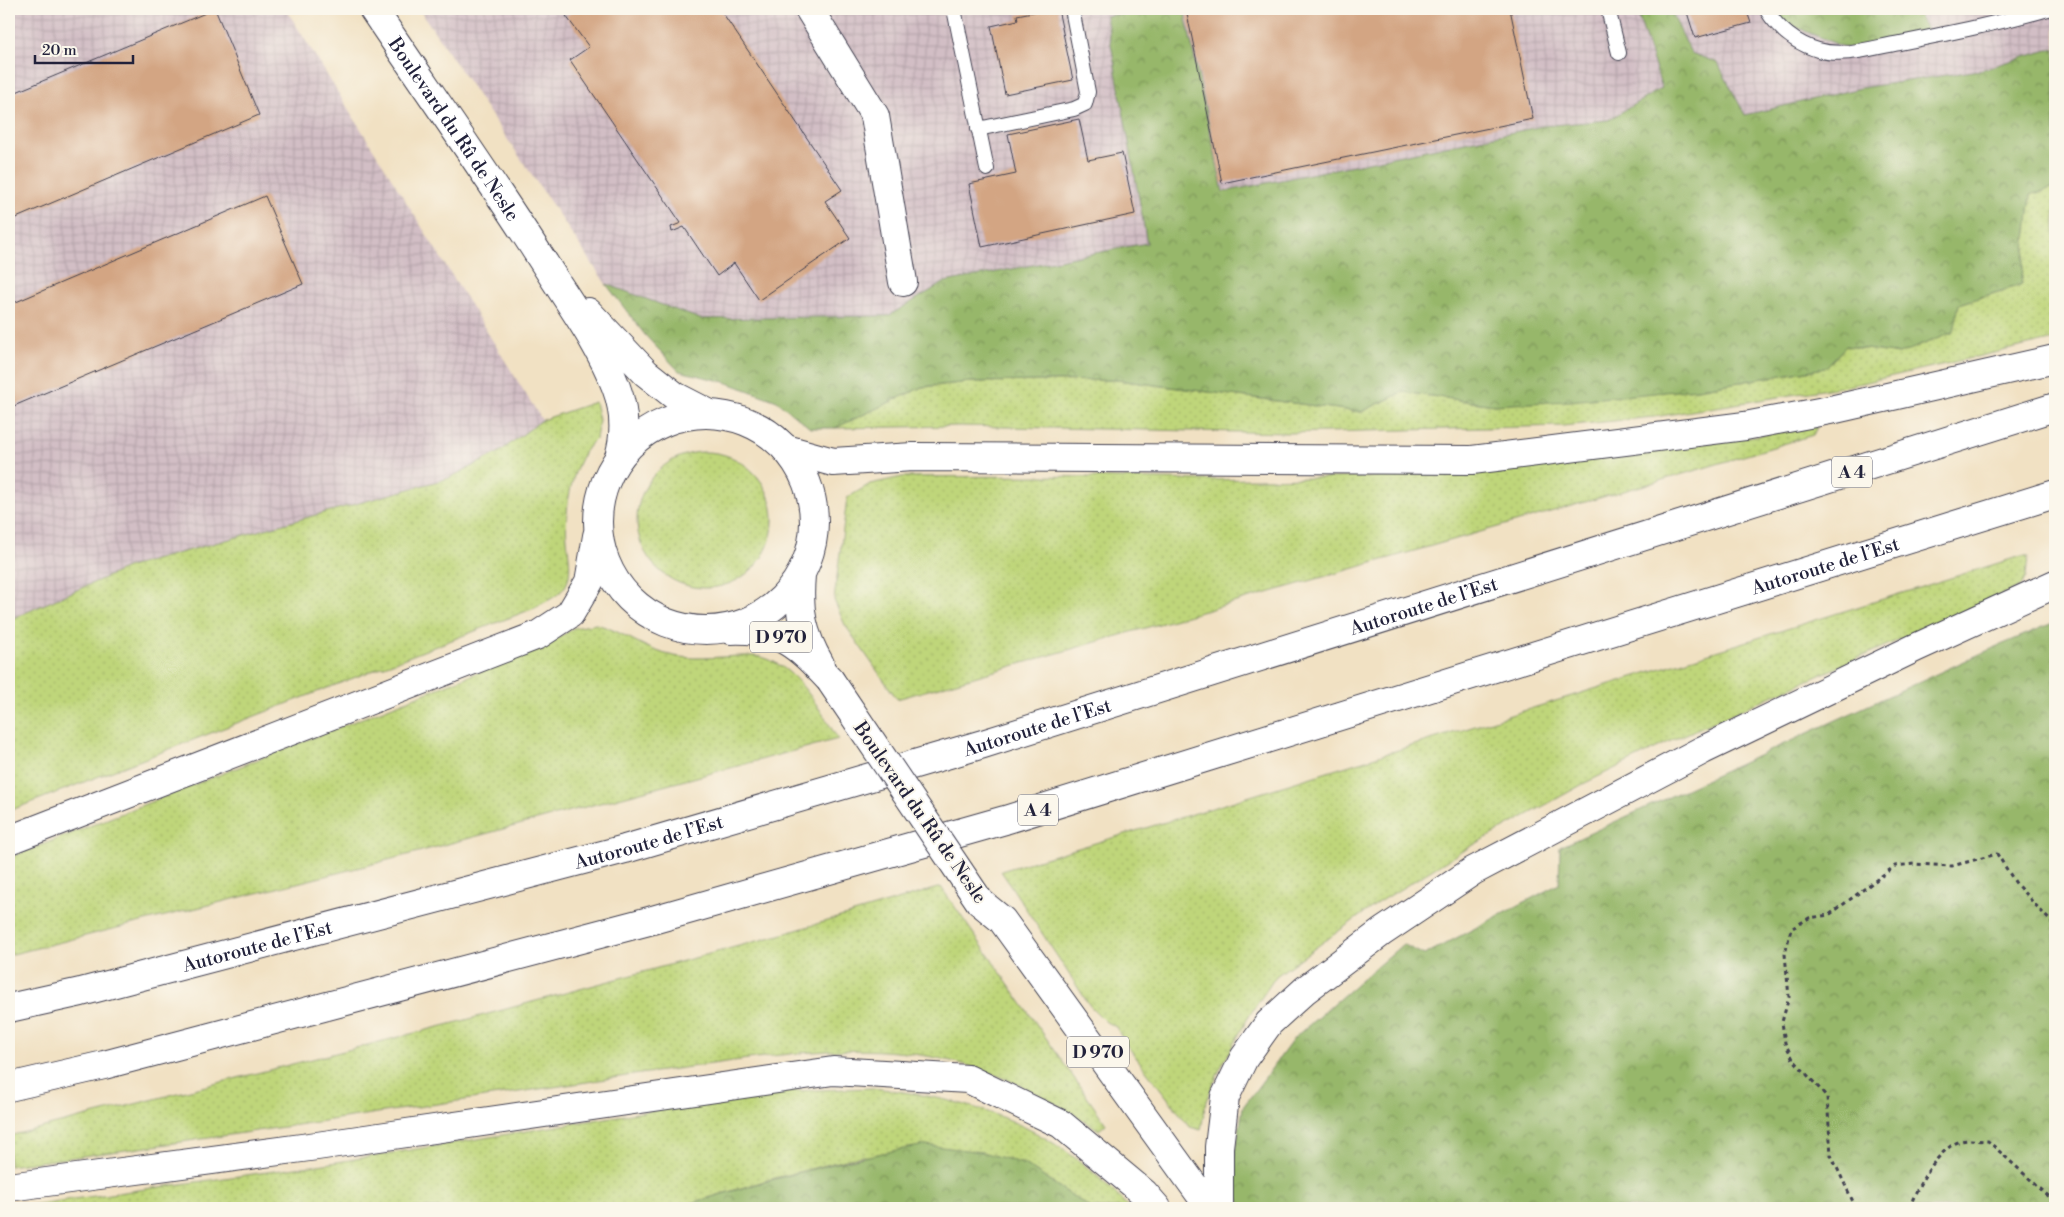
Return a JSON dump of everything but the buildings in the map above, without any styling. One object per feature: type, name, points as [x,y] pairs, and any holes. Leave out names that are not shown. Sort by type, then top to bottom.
[{"type":"main road","name":"Boulevard du Rû de Nesle","points":[[373,9],[536,250],[603,359],[616,388],[624,424],[624,439],[618,457],[605,481],[598,508],[597,536],[607,568],[626,596],[652,617],[683,629],[749,629],[779,636],[805,654],[830,680]]},
{"type":"main road","points":[[809,9],[875,116],[903,282]]},
{"type":"main road","name":"Boulevard du Rû de Nesle","points":[[536,250],[592,317],[646,373],[675,396],[710,414]]},
{"type":"main road","points":[[786,449],[833,462],[913,457],[1472,460],[1745,426],[1835,409],[2055,359]]},
{"type":"main road","name":"Autoroute de l’Est","points":[[9,1008],[80,992],[634,846],[983,744],[2055,407]]},
{"type":"main road","name":"Boulevard du Rû de Nesle","points":[[618,457],[644,433],[675,418],[710,414],[738,419],[764,431],[786,449],[802,471],[812,496],[814,523],[811,550],[801,575],[780,602],[758,617],[750,622],[717,630]]},
{"type":"main road","name":"Autoroute de l’Est","points":[[9,1087],[104,1065],[649,921],[1005,820],[2055,494]]},
{"type":"main road","points":[[9,840],[538,635],[570,614],[589,582],[597,536]]},
{"type":"main road","name":"Boulevard du Rû de Nesle","points":[[801,575],[799,595],[801,621],[811,648],[830,680],[980,902],[1002,920],[1210,1208]]},
{"type":"main road","points":[[1219,1208],[1219,1147],[1224,1098],[1244,1058],[1269,1023],[1305,990],[1382,932],[1473,871],[1703,750],[1915,648],[2055,584]]},
{"type":"main road","name":"D 970","points":[[980,902],[990,931],[1187,1208]]},
{"type":"main road","points":[[9,1187],[307,1147],[833,1071],[968,1079],[1061,1124],[1144,1193],[1157,1208]]},
{"type":"lane","points":[[954,9],[987,169]]},
{"type":"lane","points":[[978,128],[1074,109],[1086,104],[1088,92],[1072,9]]},
{"type":"lane","points":[[1608,9],[1619,53]]},
{"type":"lane","points":[[1766,9],[1773,22],[1794,39],[1819,51],[1836,52],[1930,37],[2048,9]]},
{"type":"path","points":[[1856,1208],[1831,1155],[1827,1097],[1793,1059],[1785,1043],[1782,1022],[1790,997],[1785,954],[1790,929],[1809,918],[1830,915],[1895,866],[1914,864],[1952,866],[1997,854],[2017,885],[2055,926]]},
{"type":"path","points":[[1910,1208],[1913,1196],[1940,1154],[1960,1141],[1988,1141],[2055,1202]]},
{"type":"shaded area","points":[[9,9],[286,9],[542,420],[498,453],[449,478],[129,567],[9,620]]},
{"type":"shaded area","points":[[419,9],[2055,9],[2055,48],[1980,70],[1861,88],[888,316],[700,319],[606,284]]},
{"type":"green space","points":[[1154,9],[1184,9],[1223,192],[1543,126],[1608,120],[1662,88],[1636,9],[1670,9],[1691,53],[1718,63],[1745,115],[1861,88],[1980,70],[2055,48],[2055,187],[2031,195],[2021,285],[1959,304],[1954,332],[1899,354],[1846,346],[1825,368],[1697,389],[1569,401],[1494,405],[1403,392],[1361,412],[1117,380],[971,382],[922,387],[835,428],[810,428],[777,401],[725,382],[679,371],[645,335],[606,284],[700,319],[888,316],[945,282],[1147,243],[1106,16]]},
{"type":"green space","points":[[1766,9],[1915,9],[1928,31],[1846,48],[1769,16]]},
{"type":"green space","points":[[2055,187],[2055,339],[1853,385],[1654,417],[1563,426],[1288,433],[959,426],[835,428],[922,387],[971,382],[1117,380],[1361,412],[1403,392],[1494,405],[1697,389],[1825,368],[1846,346],[1899,354],[1959,304],[2021,285],[2031,194]]},
{"type":"green space","points":[[595,402],[599,420],[596,439],[581,459],[571,485],[566,527],[570,562],[568,580],[563,589],[555,596],[532,609],[9,811],[9,620],[129,567],[449,478],[498,453],[542,420]]},
{"type":"green space","points":[[1817,427],[1813,435],[1697,470],[897,699],[845,625],[834,600],[847,498],[870,484],[902,477],[1043,476],[1202,480],[1368,477],[1554,465]]},
{"type":"green space","points":[[705,452],[731,457],[753,472],[768,494],[773,520],[768,546],[753,568],[731,583],[705,588],[679,583],[657,568],[642,546],[637,520],[642,494],[657,472],[679,457]]},
{"type":"green space","points":[[2021,556],[2028,556],[2026,577],[2021,586],[1675,739],[1585,783],[1459,853],[1378,903],[1276,976],[1249,1016],[1220,1069],[1206,1101],[1201,1130],[1190,1127],[1125,1043],[1116,1027],[1106,1022],[1090,1006],[1001,871],[1196,813]]},
{"type":"green space","points":[[2055,622],[2055,1208],[1243,1208],[1230,1183],[1243,1107],[1295,1037],[1403,944],[1424,955],[1559,884],[1560,847],[1982,653]]},
{"type":"green space","points":[[596,624],[616,631],[654,650],[674,656],[694,658],[754,656],[768,659],[781,666],[804,688],[838,739],[377,863],[9,955],[9,858],[547,645],[574,628]]},
{"type":"green space","points":[[941,887],[1106,1124],[1099,1130],[1033,1091],[988,1072],[914,1054],[865,1050],[792,1054],[719,1063],[9,1166],[9,1136],[462,1021],[783,934]]},
{"type":"green space","points":[[873,1088],[948,1100],[1014,1122],[1074,1157],[1102,1180],[1129,1208],[1091,1208],[1024,1164],[861,1156],[771,1179],[675,1208],[9,1208],[325,1164],[704,1102],[792,1091]]},
{"type":"green space","points":[[926,1145],[982,1152],[1024,1164],[1091,1208],[675,1208],[831,1164]]}]
